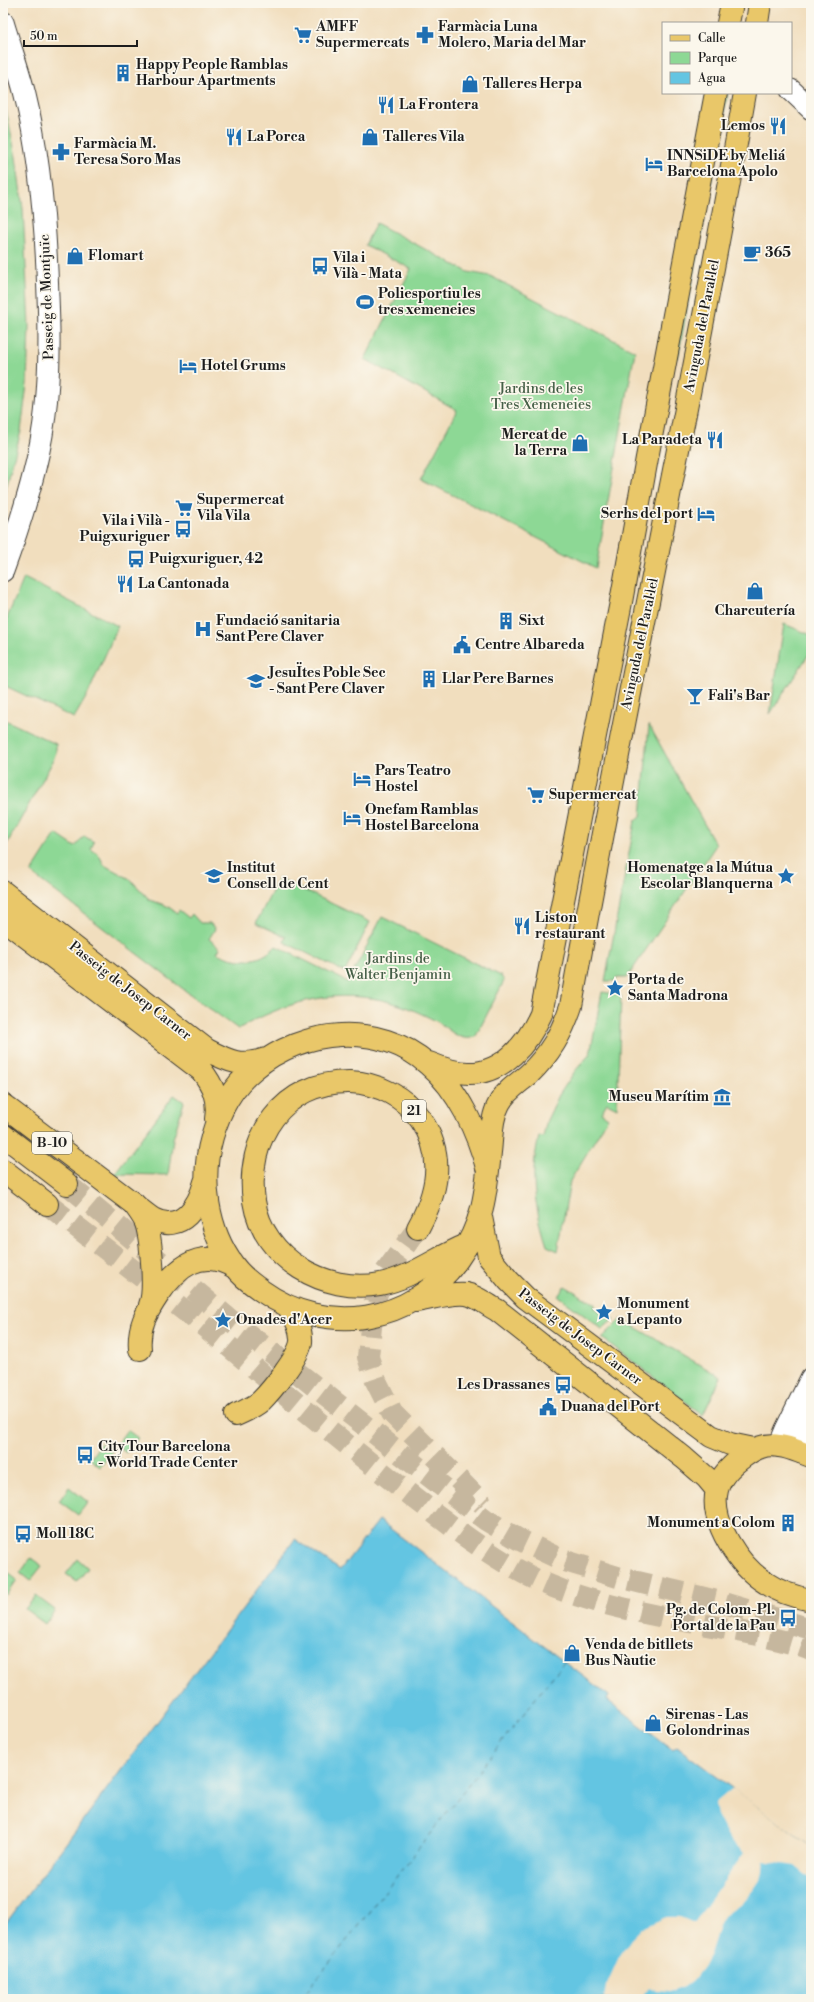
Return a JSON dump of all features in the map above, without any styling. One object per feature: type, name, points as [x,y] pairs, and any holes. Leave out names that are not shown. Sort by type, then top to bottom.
[{"type":"main road","points":[[728,22],[732,3]]},
{"type":"main road","points":[[757,22],[760,3]]},
{"type":"main road","name":"Avinguda del Paral·lel","points":[[428,1063],[454,1072],[469,1074],[492,1068],[513,1055],[528,1039],[541,1014],[621,602],[716,94]]},
{"type":"main road","name":"Avinguda del Paral·lel","points":[[481,1217],[494,1118],[497,1107],[502,1098],[540,1064],[549,1052],[565,1024],[571,1006],[628,697],[694,370],[745,94]]},
{"type":"main road","name":"Passeig de Josep Carner","points":[[3,892],[207,1050],[228,1061],[238,1064],[248,1064],[266,1059]]},
{"type":"main road","name":"Passeig de Josep Carner","points":[[3,919],[201,1070],[210,1083],[216,1096],[217,1113],[215,1126]]},
{"type":"main road","points":[[234,1267],[220,1242],[207,1197],[207,1159],[215,1126],[223,1105],[242,1080],[266,1059],[304,1041],[341,1034],[359,1035],[392,1042],[428,1063],[446,1083],[463,1108],[480,1145],[488,1171]]},
{"type":"main road","name":"21","points":[[418,1228],[432,1198],[437,1170],[432,1140],[417,1114],[401,1099],[387,1091],[359,1082],[326,1084],[297,1094],[273,1118],[258,1147],[253,1175],[254,1202],[259,1219],[266,1234],[276,1247],[303,1271],[320,1279],[336,1283],[365,1286],[394,1281],[410,1275],[448,1253],[467,1245]]},
{"type":"main road","name":"B-10","points":[[3,1105],[154,1219],[167,1223],[177,1222],[190,1212],[201,1196],[206,1179]]},
{"type":"main road","name":"B-10","points":[[3,1136],[67,1184]]},
{"type":"main road","points":[[3,1170],[47,1204]]},
{"type":"main road","points":[[134,1204],[142,1216],[147,1229],[153,1288],[152,1301],[140,1327],[140,1349]]},
{"type":"main road","points":[[148,1310],[169,1278],[189,1262],[211,1258],[228,1263],[260,1289],[289,1308],[320,1317],[358,1319],[394,1309],[414,1302],[438,1281],[457,1261],[481,1217]]},
{"type":"main road","name":"Passeig de Josep Carner","points":[[481,1217],[489,1257],[509,1282],[526,1298],[711,1436],[730,1444],[754,1449]]},
{"type":"main road","name":"Passeig de Josep Carner","points":[[414,1302],[453,1294],[465,1294],[497,1310],[675,1451],[707,1478],[717,1490]]},
{"type":"main road","points":[[236,1415],[260,1401],[281,1378],[299,1349],[301,1342],[298,1326],[289,1308]]},
{"type":"main road","points":[[800,1598],[774,1589],[755,1576],[730,1544],[717,1513],[717,1490],[723,1478],[732,1467],[754,1449],[764,1446],[779,1446],[806,1455]]},
{"type":"street","name":"Passeig de Montjuïc","points":[[3,22],[25,95],[38,170],[47,250],[50,348],[46,405],[41,442],[25,508],[3,572]]},
{"type":"street","points":[[792,91],[811,109]]},
{"type":"street","points":[[779,1446],[786,1427],[811,1378]]},
{"type":"street","points":[[806,1455],[806,1424],[811,1410]]},
{"type":"green space","points":[[725,94],[728,94],[678,358],[675,358]]},
{"type":"green space","points":[[3,95],[16,157],[23,209],[29,326],[27,384],[21,431],[3,499]]},
{"type":"green space","name":"Jardins de les Tres Xemeneies","points":[[376,223],[468,272],[490,276],[635,351],[596,568],[421,479],[457,410],[365,359],[411,269],[365,245]]},
{"type":"green space","points":[[24,578],[118,626],[88,694],[74,718],[3,685],[3,627]]},
{"type":"green space","points":[[784,624],[811,635],[811,651],[770,714]]},
{"type":"green space","points":[[3,719],[56,744],[56,752],[53,761],[3,851]]},
{"type":"green space","points":[[649,725],[716,845],[627,978],[616,978],[616,981],[605,981],[635,821],[641,816]]},
{"type":"green space","name":"Jardins de Walter Benjamin","points":[[56,834],[75,847],[84,836],[94,842],[91,849],[99,855],[104,865],[130,879],[150,900],[167,906],[177,913],[179,910],[189,918],[192,914],[200,923],[210,923],[215,929],[209,939],[220,948],[217,953],[232,959],[255,959],[269,952],[276,946],[348,982],[382,917],[501,976],[504,981],[476,1036],[470,1038],[460,1037],[430,1018],[396,1004],[382,1000],[344,996],[325,997],[290,1005],[238,1029],[31,873]]},
{"type":"green space","points":[[279,878],[370,922],[345,972],[284,942],[286,937],[256,923]]},
{"type":"green space","points":[[602,992],[621,996],[617,1108],[607,1103],[601,1113],[608,1118],[570,1181],[558,1251],[547,1246],[539,1218],[534,1180],[536,1153],[539,1136],[543,1137],[547,1120],[559,1095],[575,1071],[590,1054]]},
{"type":"green space","points":[[174,1095],[184,1102],[173,1139],[168,1175],[114,1174]]},
{"type":"green space","points":[[565,1286],[595,1304],[594,1308],[614,1319],[602,1329],[558,1296]]},
{"type":"green space","points":[[621,1319],[721,1377],[703,1415],[602,1338]]},
{"type":"green space","points":[[127,1430],[138,1438],[126,1453],[116,1445]]},
{"type":"green space","points":[[101,1443],[112,1452],[100,1467],[90,1459]]},
{"type":"green space","points":[[69,1487],[88,1502],[78,1515],[59,1501]]},
{"type":"green space","points":[[31,1558],[42,1566],[30,1581],[20,1573]]},
{"type":"green space","points":[[78,1559],[88,1568],[77,1582],[66,1574]]},
{"type":"green space","points":[[7,1572],[17,1580],[6,1595],[3,1593],[3,1576]]},
{"type":"green space","points":[[36,1596],[55,1610],[45,1624],[25,1609]]},
{"type":"water","points":[[379,1520],[609,1696],[607,1700],[673,1750],[677,1747],[811,1847],[811,1999],[3,1999],[3,1927],[295,1539],[340,1570]]},
{"type":"pier","points":[[733,1788],[811,1847],[811,1879],[795,1866],[764,1861],[760,1880],[741,1904],[724,1916],[720,1923],[710,1954],[703,1967],[693,1980],[685,1986],[669,1992],[657,1991],[649,1987],[640,1999],[604,1999],[606,1986],[619,1957],[631,1939],[642,1928],[666,1917],[680,1917],[694,1923],[744,1853],[729,1838],[717,1815],[715,1803]]},
{"type":"ferry route","points":[[301,1999],[564,1662]]},
{"type":"tunnel","points":[[67,1184],[235,1324],[486,1520],[518,1539],[562,1560],[621,1578],[717,1601],[811,1629]]},
{"type":"tunnel","points":[[47,1204],[205,1327],[392,1481],[456,1530],[502,1561],[535,1579],[556,1588],[603,1603],[652,1615],[768,1637],[811,1650]]},
{"type":"tunnel","points":[[418,1228],[382,1277],[373,1307],[368,1357],[376,1381],[392,1413],[483,1504]]},
{"type":"place","name":"AMFF Supermercats","points":[[303,35]]},
{"type":"place","name":"Farmàcia Luna Molero, Maria del Mar","points":[[425,35]]},
{"type":"place","name":"Happy People Ramblas Harbour Apartments","points":[[123,73]]},
{"type":"place","name":"Talleres Herpa","points":[[470,84]]},
{"type":"place","name":"La Frontera","points":[[386,105]]},
{"type":"place","name":"Lemos","points":[[778,126]]},
{"type":"place","name":"La Porca","points":[[234,137]]},
{"type":"place","name":"Talleres Vila","points":[[370,137]]},
{"type":"place","name":"Farmàcia M. Teresa Soro Mas","points":[[61,152]]},
{"type":"place","name":"INNSiDE by Meliá Barcelona Apolo","points":[[654,164]]},
{"type":"place","name":"365","points":[[752,253]]},
{"type":"place","name":"Flomart","points":[[75,256]]},
{"type":"place","name":"Vila i Vilà - Mata","points":[[320,266]]},
{"type":"place","name":"Poliesportiu les tres xemeneies","points":[[365,302]]},
{"type":"place","name":"Hotel Grums","points":[[188,366]]},
{"type":"place","name":"La Paradeta","points":[[715,440]]},
{"type":"place","name":"Mercat de la Terra","points":[[580,443]]},
{"type":"place","name":"Supermercat Vila Vila","points":[[184,508]]},
{"type":"place","name":"Serhs del port","points":[[706,514]]},
{"type":"place","name":"Vila i Vilà - Puigxuriguer","points":[[183,529]]},
{"type":"place","name":"Puigxuriguer, 42","points":[[136,559]]},
{"type":"place","name":"La Cantonada","points":[[125,584]]},
{"type":"place","name":"Charcutería","points":[[755,591]]},
{"type":"place","name":"Sixt","points":[[506,621]]},
{"type":"place","name":"Fundació sanitaria Sant Pere Claver","points":[[203,629]]},
{"type":"place","name":"Centre Albareda","points":[[462,645]]},
{"type":"place","name":"Llar Pere Barnes","points":[[429,679]]},
{"type":"place","name":"JesuÏtes Poble Sec - Sant Pere Claver","points":[[256,681]]},
{"type":"place","name":"Fali's Bar","points":[[695,696]]},
{"type":"place","name":"Pars Teatro Hostel","points":[[362,779]]},
{"type":"place","name":"Supermercat","points":[[536,795]]},
{"type":"place","name":"Onefam Ramblas Hostel Barcelona","points":[[352,818]]},
{"type":"place","name":"Institut Consell de Cent","points":[[214,876]]},
{"type":"place","name":"Homenatge a la Mútua Escolar Blanquerna","points":[[786,876]]},
{"type":"place","name":"Liston restaurant","points":[[522,926]]},
{"type":"place","name":"Porta de Santa Madrona","points":[[615,988]]},
{"type":"place","name":"Museu Marítim","points":[[722,1097]]},
{"type":"place","name":"Monument a Lepanto","points":[[604,1312]]},
{"type":"place","name":"Onades d'Acer","points":[[223,1320]]},
{"type":"place","name":"Les Drassanes","points":[[563,1385]]},
{"type":"place","name":"Duana del Port","points":[[548,1407]]},
{"type":"place","name":"City Tour Barcelona - World Trade Center","points":[[85,1455]]},
{"type":"place","name":"Monument a Colom","points":[[788,1523]]},
{"type":"place","name":"Moll 18C","points":[[23,1534]]},
{"type":"place","name":"Pg. de Colom-Pl. Portal de la Pau","points":[[788,1618]]},
{"type":"place","name":"Venda de bitllets Bus Nàutic","points":[[572,1653]]},
{"type":"place","name":"Sirenas - Las Golondrinas","points":[[653,1723]]}]
